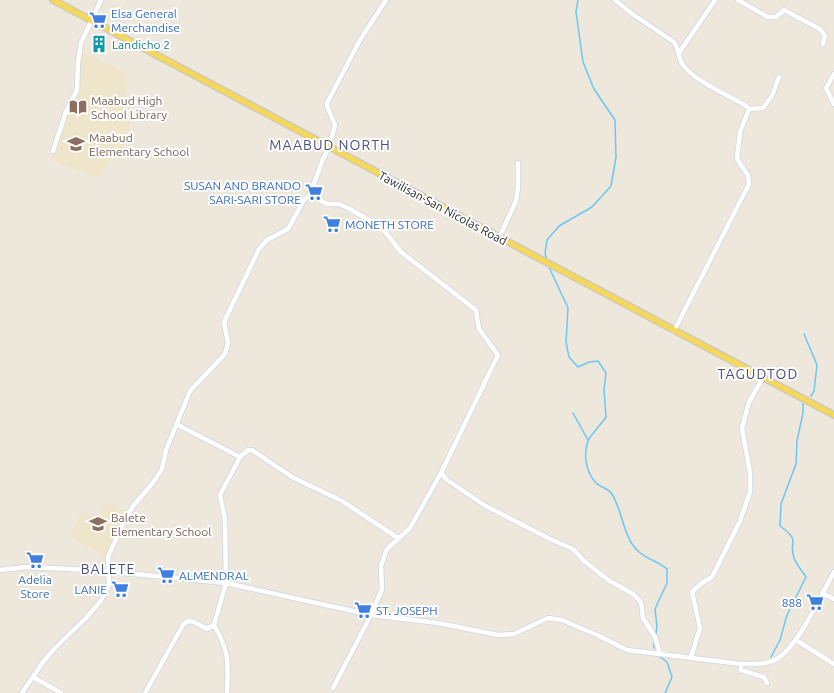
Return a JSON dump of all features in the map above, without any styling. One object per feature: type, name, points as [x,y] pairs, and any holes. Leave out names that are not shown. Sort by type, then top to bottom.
[{"type":"main road","name":"Tawilisan-San Nicolas Road","points":[[53,0],[541,261],[834,415]]},
{"type":"street","points":[[53,151],[66,112],[77,90],[80,43],[100,0]]},
{"type":"street","points":[[22,693],[54,648],[86,618],[100,602],[109,586],[108,557],[133,506],[152,484],[162,469],[166,450],[190,391],[225,354],[228,343],[224,322],[259,249],[267,240],[288,229],[304,200],[310,194],[329,147],[335,125],[326,106],[327,103],[360,40],[386,0]]},
{"type":"street","points":[[616,0],[631,13],[674,42],[682,63],[689,72],[749,109],[763,108],[772,96],[779,77]]},
{"type":"street","points":[[679,53],[714,0]]},
{"type":"street","points":[[738,0],[768,17],[776,17],[784,10],[820,30],[824,36],[823,44]]},
{"type":"street","points":[[834,74],[826,88],[834,104]]},
{"type":"street","points":[[674,331],[749,184],[748,174],[737,159],[740,132],[749,109]]},
{"type":"street","points":[[499,238],[516,201],[518,188],[518,163]]},
{"type":"street","points":[[310,194],[327,204],[339,204],[350,209],[382,228],[401,252],[476,310],[479,329],[498,355],[441,473],[410,528],[387,549],[381,566],[382,589],[371,615],[333,688]]},
{"type":"street","points":[[692,657],[700,628],[692,592],[712,577],[740,521],[750,492],[750,473],[742,428],[749,402],[763,378]]},
{"type":"street","points":[[176,424],[240,457]]},
{"type":"street","points":[[228,693],[228,658],[223,641],[214,625],[226,583],[225,520],[220,495],[240,457],[248,450],[252,450],[292,476],[342,501],[398,538]]},
{"type":"street","points":[[441,473],[447,480],[484,504],[550,540],[573,549],[584,561],[608,580],[633,594],[640,602],[643,618],[654,637],[660,654]]},
{"type":"street","points":[[0,570],[26,567],[108,572],[226,583],[371,615],[438,623],[498,635],[514,634],[548,618],[562,620],[598,635],[627,650],[741,664],[760,664],[777,659],[796,640],[834,572]]},
{"type":"street","points":[[822,593],[834,599]]},
{"type":"street","points":[[145,693],[183,625],[188,621],[207,628],[214,625]]},
{"type":"street","points":[[796,640],[834,664]]},
{"type":"street","points":[[741,664],[741,670],[764,677],[767,683]]},
{"type":"street","points":[[33,677],[61,693]]},
{"type":"shaded area","points":[[82,52],[127,73],[125,96],[129,109],[130,127],[124,145],[98,178],[51,160],[78,91]]},
{"type":"shaded area","name":"Balete Elementary School","points":[[110,502],[125,512],[106,556],[70,537],[81,513],[97,517],[101,509]]},
{"type":"waterway","points":[[547,260],[545,253],[547,240],[559,226],[592,207],[611,186],[616,157],[615,120],[594,89],[583,62],[576,12],[578,0]]},
{"type":"waterway","points":[[548,265],[568,308],[566,342],[569,357],[578,367],[589,362],[598,361],[606,373],[604,390],[606,417],[589,439],[586,446],[586,463],[589,473],[597,484],[612,494],[619,509],[626,532],[634,546],[639,552],[667,569],[667,583],[655,609],[657,627],[656,633]]},
{"type":"waterway","points":[[804,334],[817,365],[814,391],[811,396]]},
{"type":"waterway","points":[[771,657],[780,640],[787,615],[806,577],[794,558],[792,548],[793,538],[780,526],[781,504],[796,464],[797,441],[803,413],[803,404]]},
{"type":"waterway","points":[[573,413],[588,440]]},
{"type":"waterway","points":[[654,642],[654,648]]},
{"type":"waterway","points":[[659,656],[667,662],[672,677],[665,693]]},
{"type":"place","name":"Elsa General Merchandise","points":[[98,20]]},
{"type":"place","name":"Landicho 2","points":[[99,44]]},
{"type":"place","name":"Maabud High School Library","points":[[78,107]]},
{"type":"place","name":"Maabud Elementary School","points":[[76,144]]},
{"type":"place","name":"SUSAN AND BRANDO SARI-SARI STORE","points":[[314,192]]},
{"type":"place","name":"MONETH STORE","points":[[332,224]]},
{"type":"place","name":"Balete Elementary School","points":[[98,524]]},
{"type":"place","name":"Adelia Store","points":[[35,560]]},
{"type":"place","name":"ALMENDRAL","points":[[166,575]]},
{"type":"place","name":"LANIE","points":[[120,589]]},
{"type":"place","name":"888","points":[[815,602]]},
{"type":"place","name":"ST. JOSEPH","points":[[363,610]]},
{"type":"district","name":"MAABUD NORTH","points":[[330,145]]},
{"type":"district","name":"TAGUDTOD","points":[[758,374]]},
{"type":"district","name":"BALETE","points":[[108,569]]}]
